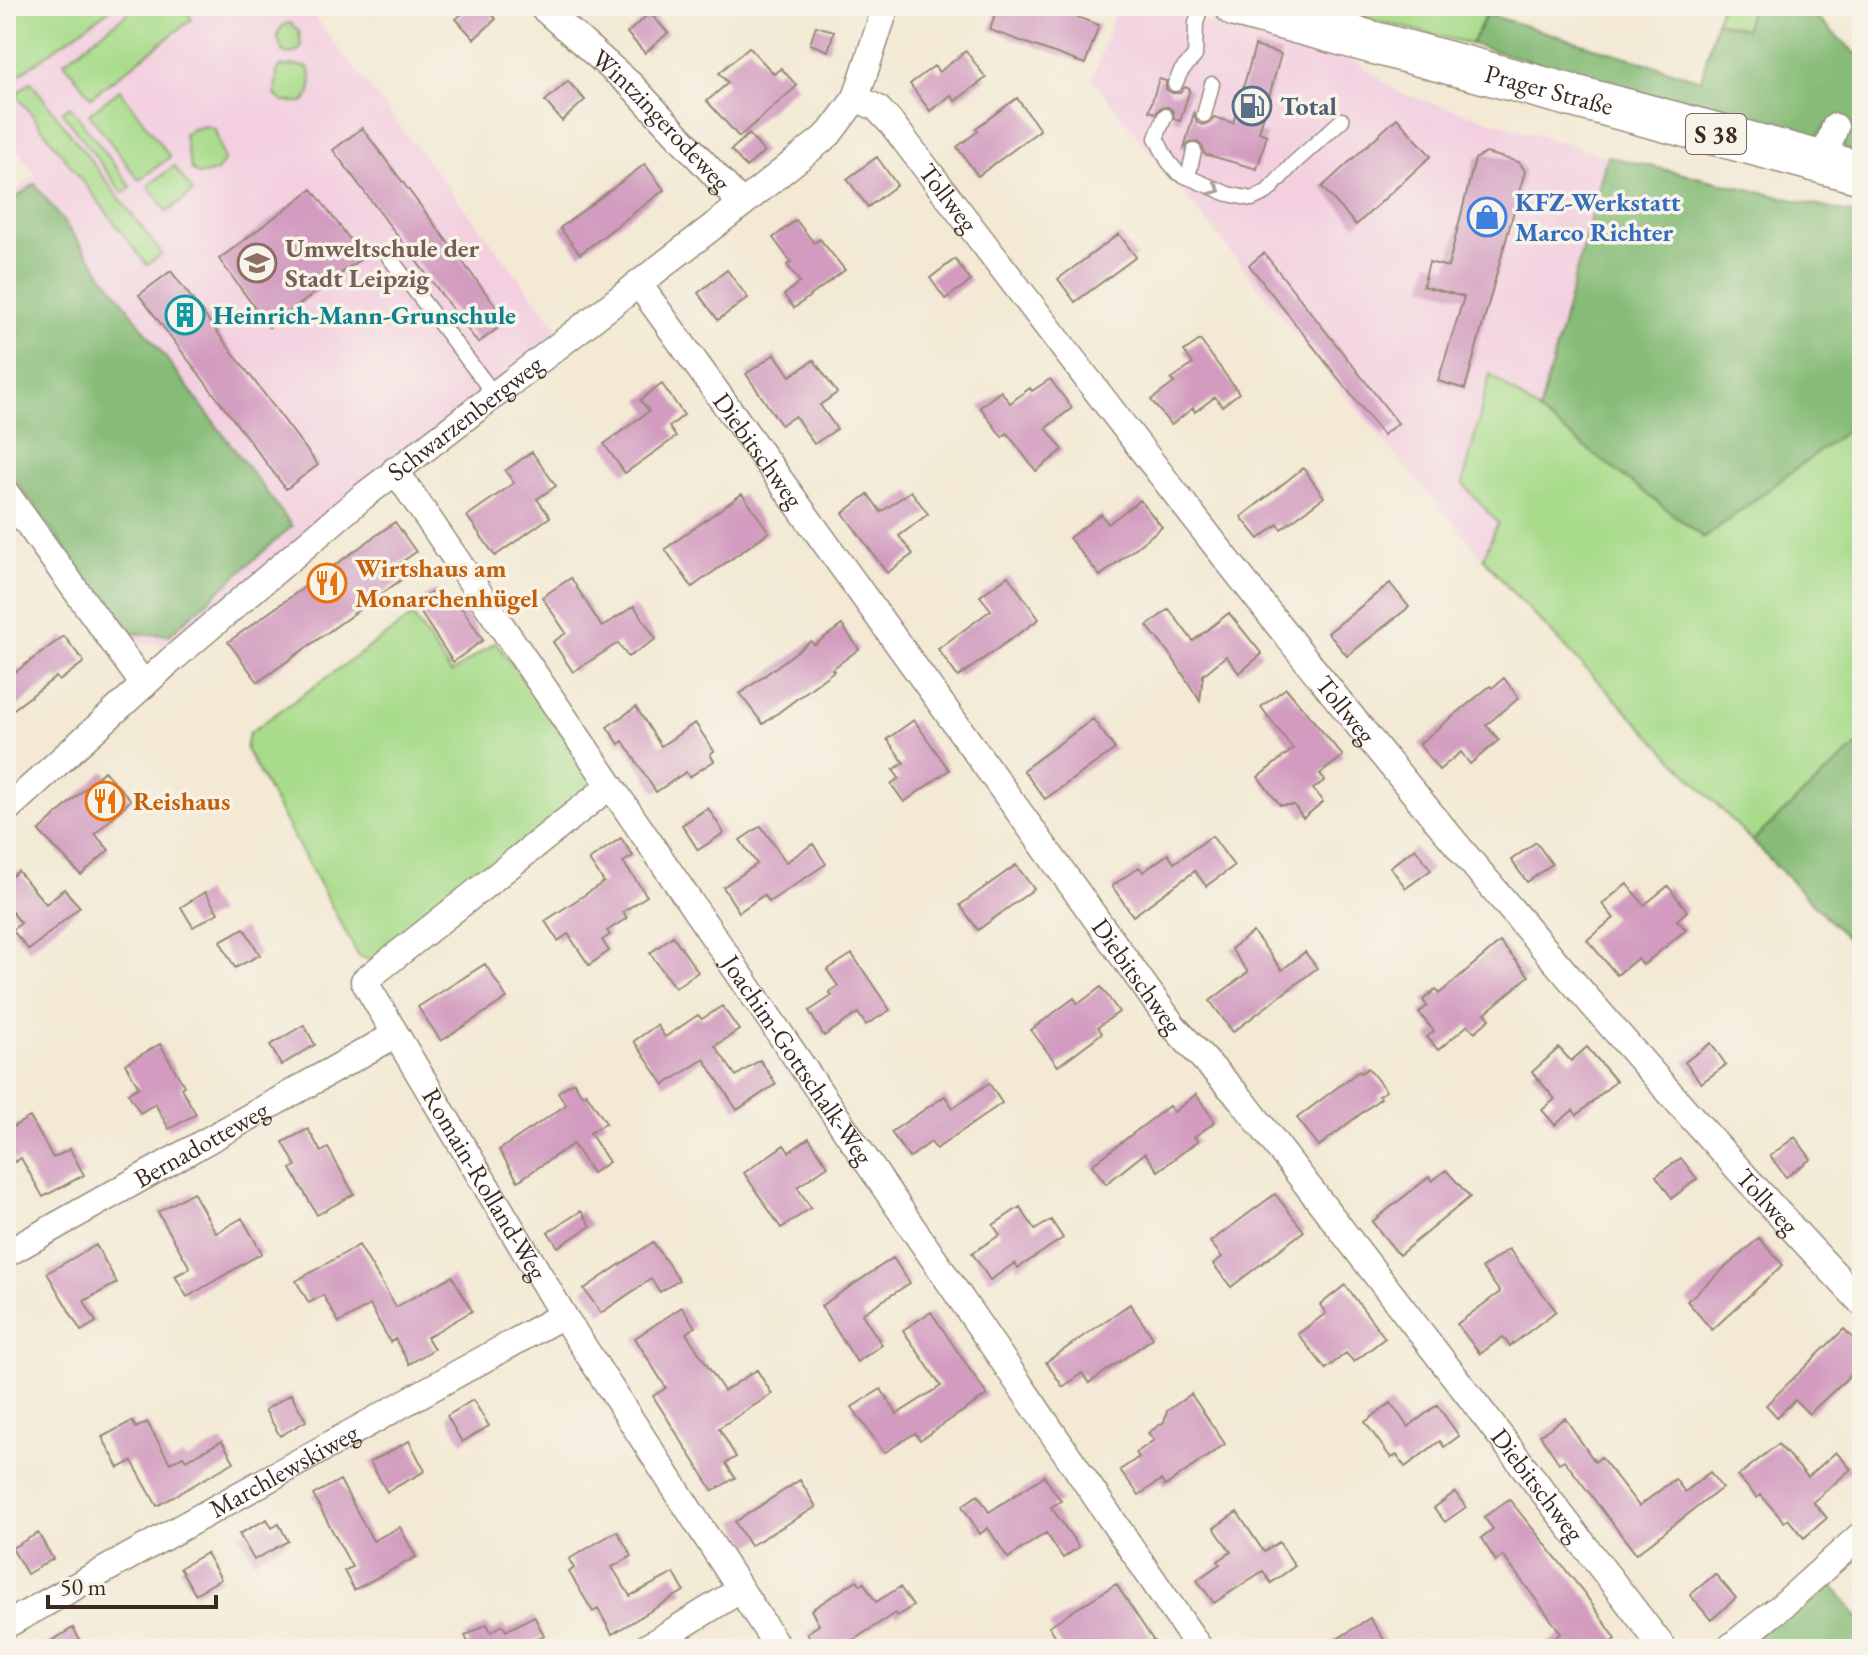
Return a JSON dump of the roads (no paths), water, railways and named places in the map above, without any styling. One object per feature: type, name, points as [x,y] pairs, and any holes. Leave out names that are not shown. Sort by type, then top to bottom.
[{"type":"main road","name":"Prager Straße","points":[[1236,6],[1377,43],[1828,145],[1862,173]]},
{"type":"street","name":"Wintzingerodeweg","points":[[541,6],[632,86],[742,204]]},
{"type":"street","name":"Schwarzenbergweg","points":[[6,810],[144,685],[395,470],[829,134],[856,98],[886,6]]},
{"type":"street","name":"Tollweg","points":[[856,98],[877,108],[892,124],[1357,722],[1527,929],[1748,1183],[1862,1303]]},
{"type":"street","name":"Diebitschweg","points":[[638,283],[1174,1027],[1241,1099],[1664,1649]]},
{"type":"street","name":"Joachim-Gottschalk-Weg","points":[[395,470],[1200,1649]]},
{"type":"street","points":[[6,493],[144,685]]},
{"type":"street","name":"Romain-Rolland-Weg","points":[[610,786],[364,981],[563,1315],[779,1649]]},
{"type":"street","name":"Bernadotteweg","points":[[6,1254],[395,1035]]},
{"type":"street","name":"Marchlewskiweg","points":[[6,1625],[563,1315]]},
{"type":"street","points":[[1728,1649],[1783,1605],[1862,1534]]},
{"type":"street","points":[[644,1649],[740,1590]]},
{"type":"lane","points":[[1175,84],[1181,71],[1195,56],[1196,23],[1201,6]]},
{"type":"lane","points":[[1204,115],[1212,84]]},
{"type":"lane","points":[[1165,116],[1156,138],[1178,173],[1228,194],[1252,199],[1267,192],[1342,120]]},
{"type":"lane","points":[[1188,177],[1194,151]]},
{"type":"lane","points":[[389,257],[494,394]]},
{"type":"place","name":"Total","points":[[1252,106]]},
{"type":"place","name":"KFZ-Werkstatt Marco Richter","points":[[1487,217]]},
{"type":"place","name":"Umweltschule der Stadt Leipzig","points":[[257,263]]},
{"type":"place","name":"Heinrich-Mann-Grunschule","points":[[185,315]]},
{"type":"place","name":"Wirtshaus am Monarchenhügel","points":[[327,583]]},
{"type":"place","name":"Reishaus","points":[[105,801]]}]
